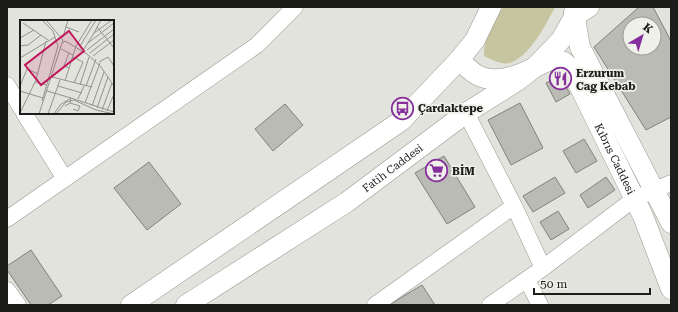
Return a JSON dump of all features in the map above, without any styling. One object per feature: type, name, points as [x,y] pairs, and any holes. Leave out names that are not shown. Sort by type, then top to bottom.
[{"type":"main road","points":[[131,305],[401,121],[459,60],[475,40],[491,7]]},
{"type":"main road","points":[[579,10],[580,47],[662,186],[671,223]]},
{"type":"main road","name":"Fatih Caddesi","points":[[186,305],[347,202],[466,114],[535,67],[561,40],[579,10]]},
{"type":"main road","name":"Kıbrıs Caddesi","points":[[535,67],[554,58],[564,62],[571,70],[634,199],[671,290]]},
{"type":"main road","points":[[459,60],[479,76],[497,79],[518,75],[535,67]]},
{"type":"street","points":[[7,219],[258,45],[295,7]]},
{"type":"street","points":[[7,85],[20,106]]},
{"type":"street","points":[[25,114],[65,179]]},
{"type":"street","points":[[466,114],[514,206],[543,268]]},
{"type":"street","points":[[490,305],[527,280],[634,199],[662,186]]},
{"type":"street","points":[[375,305],[514,206]]},
{"type":"street","points":[[527,280],[540,305]]},
{"type":"street","points":[[7,290],[18,305]]},
{"type":"green space","points":[[503,7],[555,7],[534,43],[518,59],[510,63],[500,63],[484,56],[487,37]]},
{"type":"building","points":[[639,7],[653,7],[658,16],[629,16]]},
{"type":"building","points":[[622,22],[622,56],[662,56],[662,24],[671,41],[671,117],[646,130],[594,47]]},
{"type":"building","points":[[560,75],[570,94],[556,102],[546,83]]},
{"type":"building","points":[[520,103],[543,148],[511,165],[488,120]]},
{"type":"building","points":[[285,104],[303,125],[273,151],[255,129]]},
{"type":"building","points":[[584,139],[597,161],[576,173],[563,151]]},
{"type":"building","points":[[444,156],[475,207],[447,224],[415,173]]},
{"type":"building","points":[[149,162],[181,204],[147,230],[114,188]]},
{"type":"building","points":[[555,177],[565,193],[533,212],[523,196]]},
{"type":"building","points":[[606,177],[615,190],[588,208],[580,195]]},
{"type":"building","points":[[558,211],[569,229],[551,240],[540,222]]},
{"type":"building","points":[[31,250],[62,296],[48,305],[31,305],[7,270],[7,266]]},
{"type":"building","points":[[422,285],[435,305],[389,305]]},
{"type":"place","name":"Erzurum Cag Kebab","points":[[560,79]]},
{"type":"place","name":"Çardaktepe","points":[[403,108]]},
{"type":"place","name":"BİM","points":[[437,171]]}]
